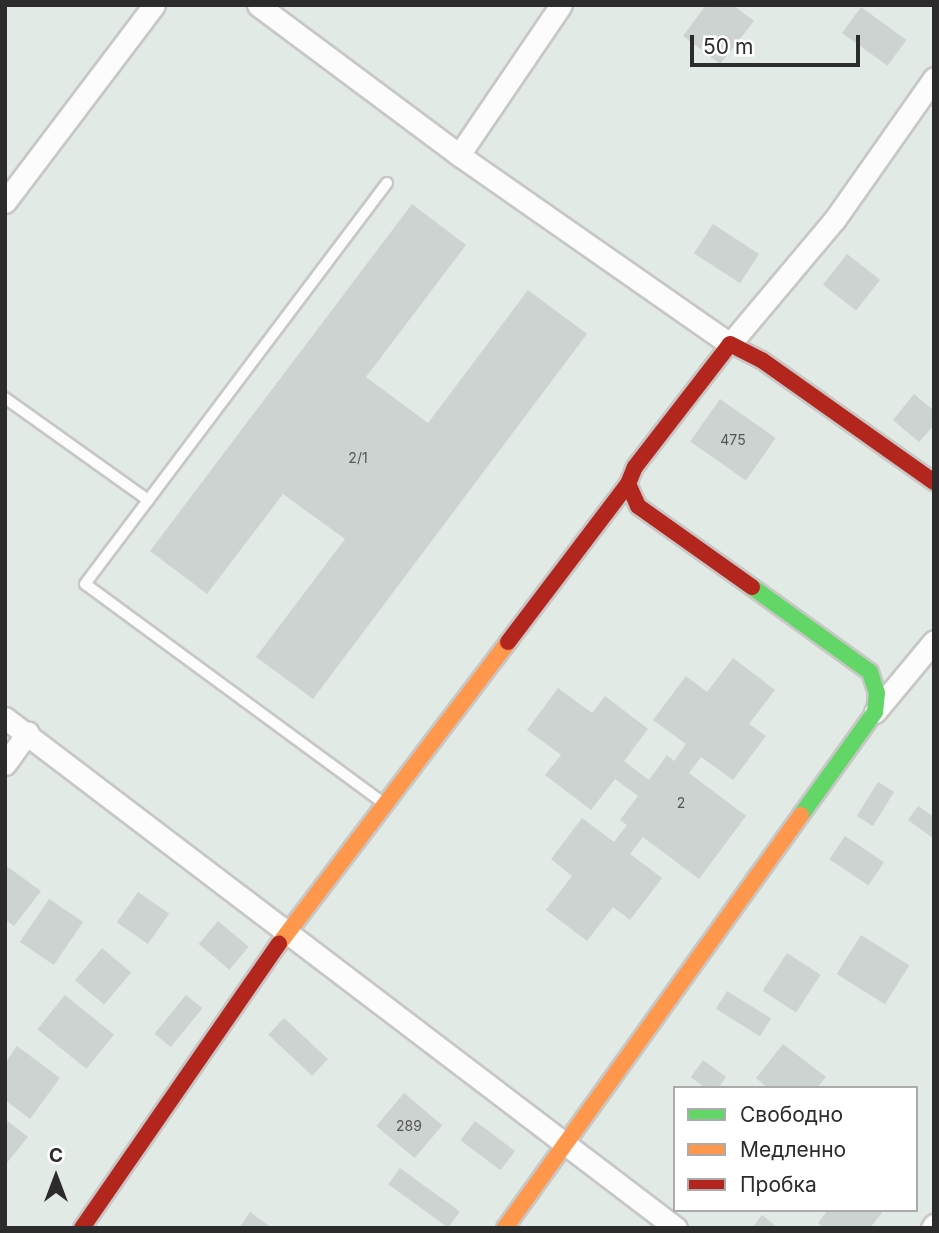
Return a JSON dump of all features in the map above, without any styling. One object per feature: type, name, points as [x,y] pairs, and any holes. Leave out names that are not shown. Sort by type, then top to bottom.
[{"type":"street","points":[[5,202],[154,5]]},
{"type":"street","points":[[258,5],[459,155],[730,344],[763,361],[934,482]]},
{"type":"street","points":[[459,155],[561,5]]},
{"type":"street","points":[[82,1228],[289,930],[628,484],[635,467],[730,344],[835,219],[934,78]]},
{"type":"street","points":[[628,484],[638,506],[870,672],[877,693],[875,712]]},
{"type":"street","points":[[505,1228],[875,712],[934,642]]},
{"type":"street","points":[[5,718],[28,732],[289,930],[676,1228]]},
{"type":"street","points":[[5,764],[28,732]]},
{"type":"lane","points":[[384,804],[85,584],[387,183]]},
{"type":"lane","points":[[5,398],[148,500]]},
{"type":"building","points":[[706,5],[733,5],[754,21],[720,64],[683,36]]},
{"type":"building","points":[[861,7],[906,40],[887,66],[842,33]]},
{"type":"building","points":[[412,204],[466,245],[366,377],[428,423],[528,290],[587,334],[313,699],[256,657],[345,539],[283,494],[207,594],[150,551]]},
{"type":"building","points":[[713,224],[759,254],[740,283],[694,253]]},
{"type":"building","points":[[847,254],[880,280],[856,311],[823,285]]},
{"type":"building","points":[[914,394],[934,411],[934,425],[919,442],[893,420]]},
{"type":"building","points":[[720,399],[776,438],[746,481],[690,442]]},
{"type":"building","points":[[733,658],[775,690],[749,724],[766,736],[733,780],[701,757],[689,773],[746,816],[699,879],[643,837],[630,854],[662,878],[630,920],[613,907],[587,941],[546,910],[572,876],[551,859],[582,818],[614,842],[627,825],[620,820],[638,796],[615,779],[591,810],[545,775],[561,755],[527,730],[558,688],[592,713],[605,696],[648,729],[624,761],[649,780],[667,755],[674,761],[686,744],[653,720],[686,676],[707,692]]},
{"type":"building","points":[[878,782],[894,792],[873,826],[857,816]]},
{"type":"building","points":[[918,806],[934,817],[934,839],[908,820]]},
{"type":"building","points":[[845,836],[884,862],[868,885],[829,859]]},
{"type":"building","points":[[5,865],[41,891],[14,926],[5,919]]},
{"type":"building","points":[[138,892],[169,914],[148,944],[117,922]]},
{"type":"building","points":[[49,899],[83,922],[54,965],[20,942]]},
{"type":"building","points":[[218,921],[249,947],[229,970],[199,944]]},
{"type":"building","points":[[861,935],[909,965],[885,1004],[837,974]]},
{"type":"building","points":[[102,948],[131,972],[104,1005],[75,980]]},
{"type":"building","points":[[787,953],[821,975],[796,1013],[762,991]]},
{"type":"building","points":[[727,991],[771,1019],[760,1036],[716,1009]]},
{"type":"building","points":[[65,995],[114,1035],[86,1069],[37,1029]]},
{"type":"building","points":[[186,995],[202,1008],[171,1047],[155,1034]]},
{"type":"building","points":[[284,1018],[328,1059],[312,1076],[268,1035]]},
{"type":"building","points":[[783,1044],[826,1077],[819,1086],[766,1086],[756,1078]]},
{"type":"building","points":[[17,1046],[60,1078],[30,1119],[5,1100],[5,1063]]},
{"type":"building","points":[[703,1060],[726,1077],[719,1086],[702,1086],[691,1077]]},
{"type":"building","points":[[404,1093],[442,1125],[415,1158],[376,1126]]},
{"type":"building","points":[[5,1119],[28,1137],[5,1165]]},
{"type":"building","points":[[475,1121],[515,1151],[500,1170],[461,1140]]},
{"type":"building","points":[[400,1168],[460,1211],[448,1228],[388,1184]]},
{"type":"building","points":[[250,1212],[272,1228],[239,1228]]},
{"type":"building","points":[[826,1212],[882,1212],[870,1228],[824,1228],[818,1223]]},
{"type":"building","points":[[762,1215],[778,1228],[752,1228]]},
{"type":"traffic: fast","points":[[752,587],[870,672],[877,693],[875,712],[801,815]]},
{"type":"traffic: slow","points":[[279,944],[508,642]]},
{"type":"traffic: slow","points":[[505,1228],[801,815]]},
{"type":"traffic: jam","points":[[752,587],[638,506],[628,484],[635,467],[730,344],[763,361],[934,482]]},
{"type":"traffic: jam","points":[[508,642],[628,484]]},
{"type":"traffic: jam","points":[[82,1228],[279,944]]}]
